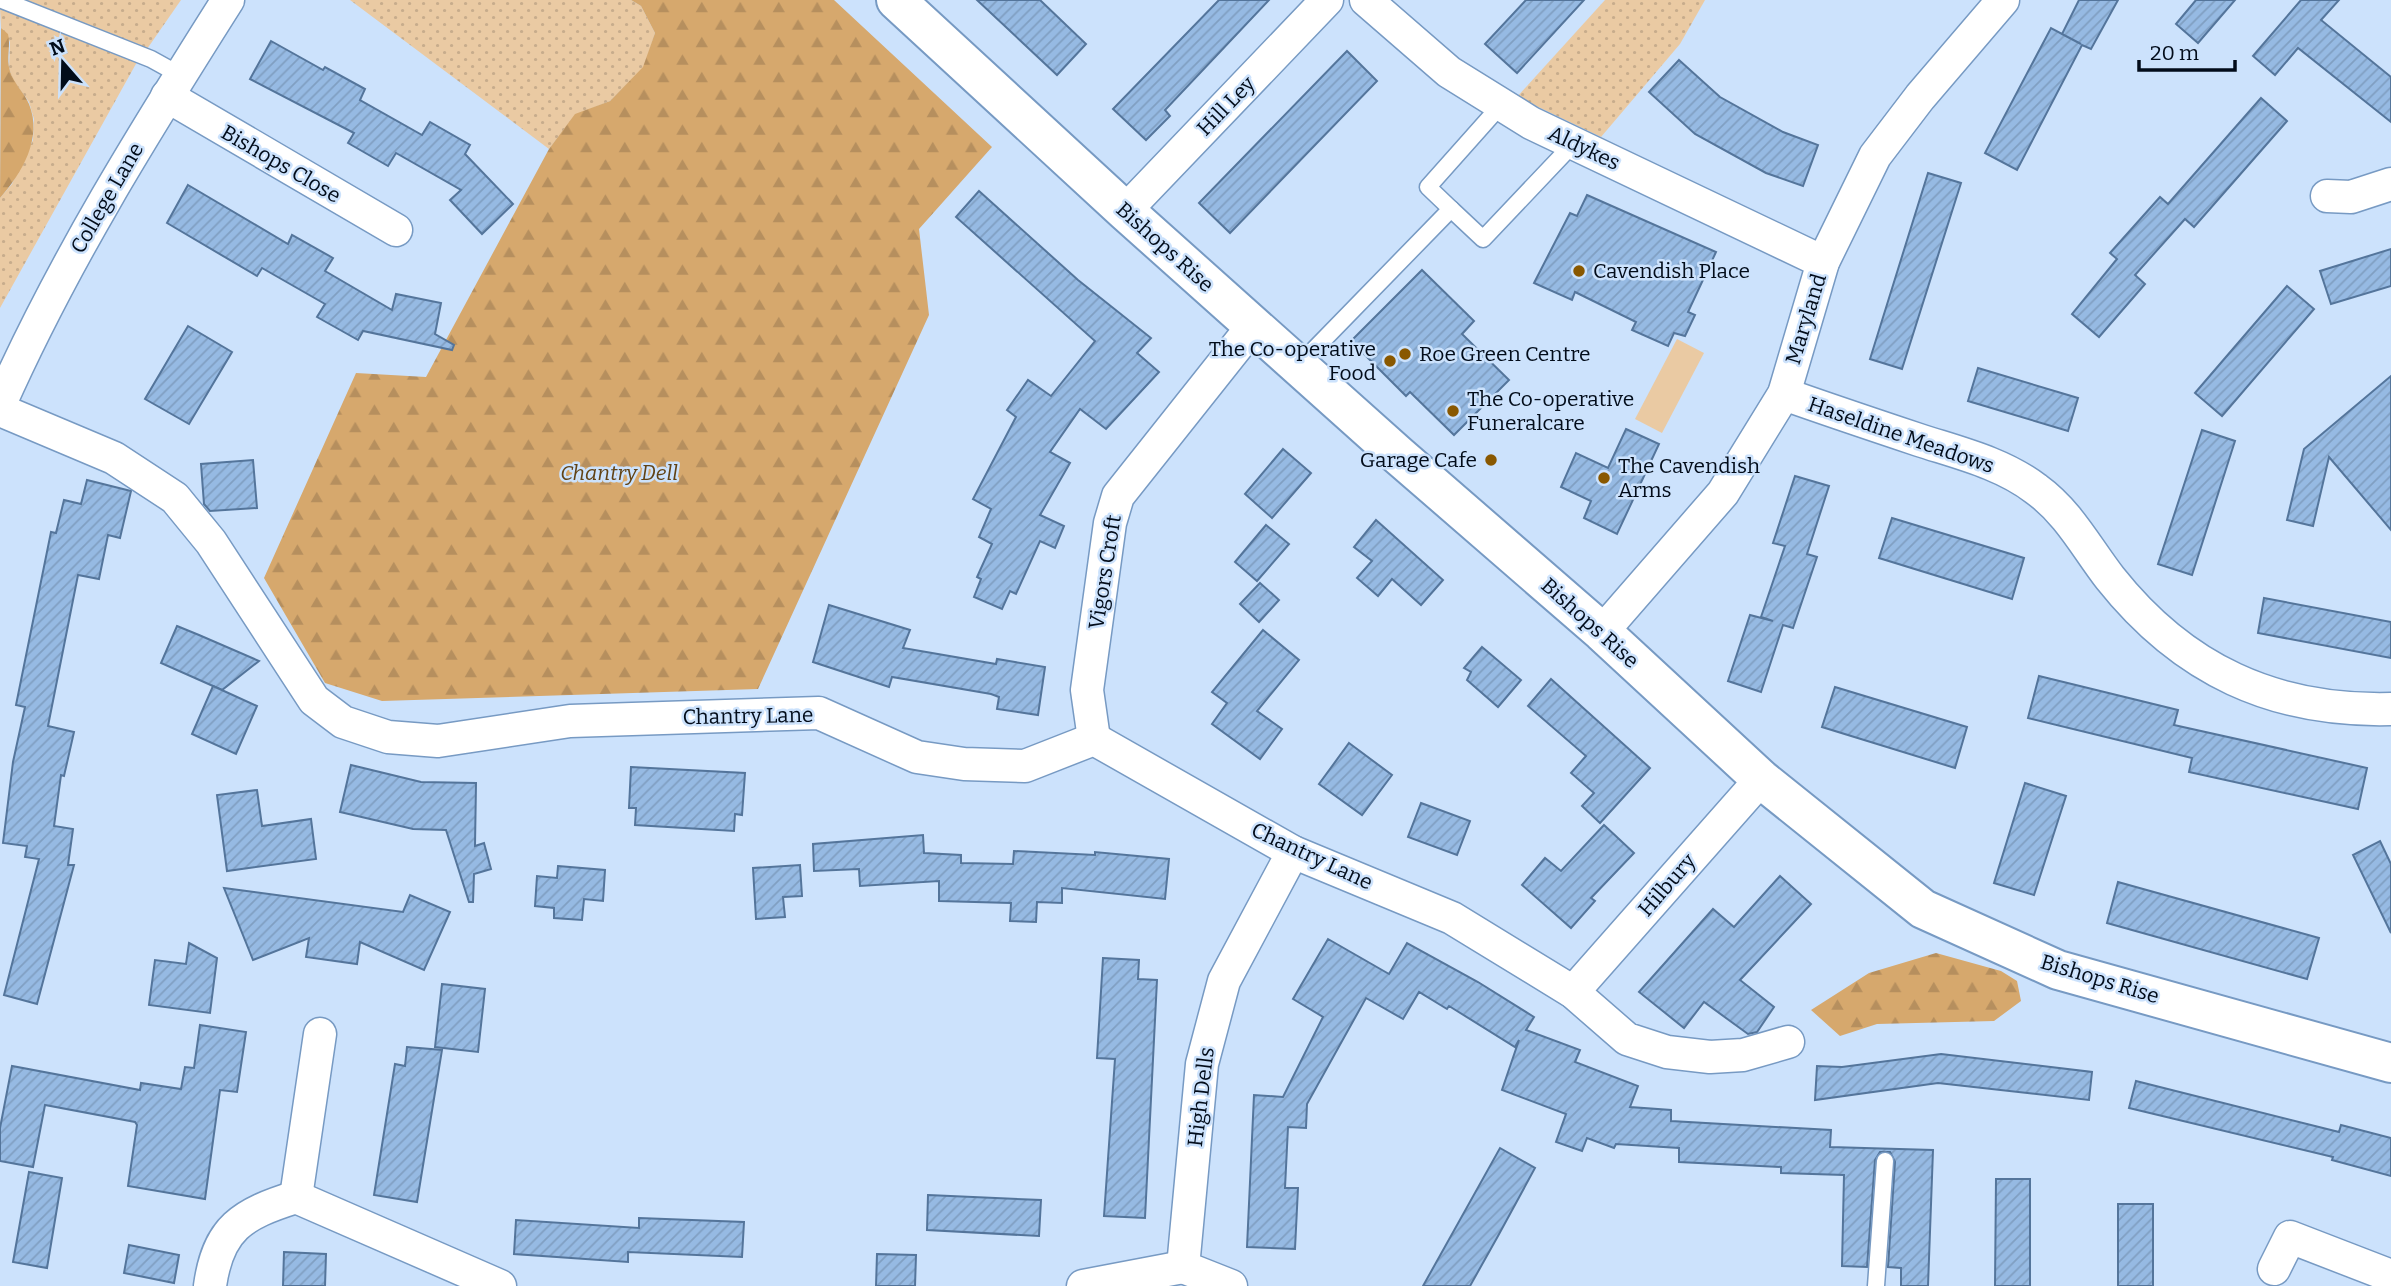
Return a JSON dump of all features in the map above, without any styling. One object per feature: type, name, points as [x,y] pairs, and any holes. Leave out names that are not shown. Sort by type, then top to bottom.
[{"type":"street","name":"College Lane","points":[[0,404],[40,314],[174,85],[228,0]]},
{"type":"street","name":"Bishops Rise","points":[[896,0],[1125,211],[1602,632],[1761,779],[1923,909],[2058,970],[2391,1063]]},
{"type":"street","name":"Hill Ley","points":[[1125,211],[1327,0]]},
{"type":"street","name":"Aldykes","points":[[1366,0],[1449,72],[1531,123],[1823,262]]},
{"type":"street","name":"Maryland","points":[[1602,632],[1723,493],[1784,394],[1823,262],[1875,156],[1920,97],[2003,0]]},
{"type":"street","name":"Bishops Close","points":[[174,85],[396,230]]},
{"type":"street","points":[[2327,196],[2351,197],[2391,184]]},
{"type":"street","name":"Vigors Croft","points":[[1094,739],[1087,690],[1110,523],[1118,496],[1253,326]]},
{"type":"street","name":"Haseldine Meadows","points":[[1784,394],[1994,464],[2035,488],[2064,513],[2144,619],[2211,670],[2259,690],[2305,703],[2353,710],[2391,709]]},
{"type":"street","name":"Chantry Lane","points":[[0,410],[114,458],[175,498],[211,542],[314,700],[343,722],[387,737],[438,741],[570,721],[819,713],[917,757],[964,764],[1025,766],[1094,739],[1293,852],[1452,918],[1573,992],[1627,1039],[1667,1052],[1710,1057],[1743,1055],[1788,1042]]},
{"type":"street","name":"Hilbury","points":[[1573,992],[1761,779]]},
{"type":"street","name":"High Dells","points":[[1183,1267],[1202,1064],[1224,981],[1293,852]]},
{"type":"street","points":[[296,1197],[320,1034]]},
{"type":"street","points":[[210,1286],[214,1254],[237,1225],[262,1208],[296,1197],[500,1286]]},
{"type":"street","points":[[2273,1269],[2290,1237],[2391,1276]]},
{"type":"street","points":[[1083,1286],[1183,1267],[1231,1286]]},
{"type":"lane","points":[[2,0],[151,60],[174,85]]},
{"type":"lane","points":[[1502,105],[1429,187],[1482,239],[1574,143]]},
{"type":"lane","points":[[1298,366],[1451,209]]},
{"type":"lane","points":[[1876,1286],[1885,1161]]},
{"type":"shaded area","points":[[17,0],[181,0],[147,49]]},
{"type":"shaded area","points":[[350,0],[631,0],[641,6],[655,33],[644,67],[610,101],[575,115],[549,149]]},
{"type":"shaded area","points":[[1605,0],[1705,0],[1680,44],[1601,137],[1517,97]]},
{"type":"shaded area","points":[[0,8],[137,62],[0,308],[0,198],[12,184],[33,140],[34,119],[29,102],[13,80],[9,68],[10,42],[1,28]]},
{"type":"shaded area","points":[[1677,339],[1704,353],[1662,433],[1635,419]]},
{"type":"green space","name":"Chantry Dell","points":[[631,0],[834,0],[992,147],[919,229],[929,315],[758,689],[382,701],[325,683],[264,578],[356,373],[426,377],[549,149],[575,114],[610,101],[643,67],[655,33],[641,6]]},
{"type":"green space","points":[[1,28],[8,34],[10,71],[29,104],[33,130],[32,142],[23,166],[0,198]]},
{"type":"green space","points":[[1936,953],[2001,971],[2017,981],[2021,1001],[1994,1021],[1877,1024],[1840,1036],[1811,1010],[1869,973]]},
{"type":"building","points":[[977,0],[1040,0],[1086,44],[1057,75]]},
{"type":"building","points":[[1219,0],[1269,0],[1165,110],[1170,116],[1146,140],[1113,109]]},
{"type":"building","points":[[1526,0],[1584,0],[1517,73],[1485,44]]},
{"type":"building","points":[[2079,0],[2118,0],[2091,49],[2082,45],[2017,170],[1985,153],[2051,28],[2062,34]]},
{"type":"building","points":[[2196,0],[2235,0],[2198,43],[2176,24]]},
{"type":"building","points":[[2301,0],[2339,0],[2321,20],[2391,77],[2391,122],[2298,48],[2275,75],[2253,56]]},
{"type":"building","points":[[271,41],[323,70],[325,67],[365,89],[360,100],[422,135],[430,122],[470,145],[465,154],[513,204],[482,234],[450,200],[461,190],[396,153],[388,166],[348,143],[354,133],[250,79]]},
{"type":"building","points":[[1347,51],[1377,81],[1230,233],[1199,203]]},
{"type":"building","points":[[1679,60],[1720,97],[1783,132],[1818,145],[1803,186],[1766,173],[1695,134],[1649,92]]},
{"type":"building","points":[[2261,98],[2287,121],[2194,227],[2185,219],[2135,275],[2145,284],[2099,337],[2072,314],[2117,259],[2110,253],[2160,197],[2168,204]]},
{"type":"building","points":[[1928,173],[1961,183],[1902,369],[1870,359]]},
{"type":"building","points":[[188,185],[288,244],[292,235],[333,258],[325,271],[392,310],[396,294],[441,303],[435,334],[454,345],[452,350],[363,331],[358,340],[317,317],[325,304],[262,268],[257,276],[167,223]]},
{"type":"building","points":[[979,191],[1078,280],[1151,338],[1137,353],[1159,372],[1106,429],[1080,409],[1050,452],[1070,463],[1040,515],[1064,526],[1055,548],[1040,541],[1016,594],[1010,591],[1002,609],[974,597],[981,579],[977,577],[992,544],[979,537],[991,509],[973,499],[1016,417],[1007,410],[1028,380],[1051,396],[1095,341],[956,217]]},
{"type":"building","name":"Cavendish Place","points":[[1587,195],[1716,252],[1688,312],[1695,315],[1685,336],[1674,333],[1668,346],[1632,330],[1636,322],[1575,292],[1572,300],[1534,283],[1570,213],[1577,216]]},
{"type":"building","points":[[2391,249],[2391,286],[2331,304],[2320,271]]},
{"type":"building","name":"Roe Green Centre","points":[[1422,270],[1474,321],[1462,334],[1509,380],[1454,435],[1410,392],[1406,396],[1351,341]]},
{"type":"building","points":[[2287,286],[2314,309],[2222,416],[2195,393]]},
{"type":"building","points":[[188,326],[232,352],[189,424],[145,399]]},
{"type":"building","points":[[1978,368],[2078,398],[2068,431],[1968,401]]},
{"type":"building","points":[[2391,376],[2391,530],[2329,457],[2313,526],[2287,520],[2304,449]]},
{"type":"building","name":"The Cavendish Arms","points":[[1626,429],[1659,444],[1617,534],[1584,518],[1591,501],[1561,487],[1576,453],[1608,468]]},
{"type":"building","points":[[2202,430],[2235,441],[2192,575],[2158,564]]},
{"type":"building","points":[[1283,449],[1311,473],[1272,518],[1245,494]]},
{"type":"building","points":[[253,460],[257,508],[210,511],[204,504],[201,464]]},
{"type":"building","points":[[1795,476],[1829,486],[1807,554],[1817,557],[1793,628],[1783,625],[1761,692],[1728,681],[1750,615],[1773,621],[1761,617],[1785,546],[1773,543]]},
{"type":"building","points":[[87,480],[131,491],[120,538],[108,535],[99,579],[78,575],[48,726],[74,732],[64,776],[61,775],[54,826],[73,829],[68,865],[74,865],[37,1004],[4,995],[39,859],[25,857],[27,846],[3,843],[13,762],[25,707],[16,705],[51,532],[56,533],[64,500],[81,504]]},
{"type":"building","points":[[1892,518],[2024,558],[2012,599],[1879,558]]},
{"type":"building","points":[[1376,520],[1443,580],[1421,605],[1392,579],[1378,596],[1357,578],[1372,561],[1354,547]]},
{"type":"building","points":[[1266,525],[1289,544],[1257,581],[1235,562]]},
{"type":"building","points":[[1260,583],[1279,600],[1259,622],[1240,604]]},
{"type":"building","points":[[2264,598],[2391,622],[2391,658],[2258,633]]},
{"type":"building","points":[[829,605],[910,630],[903,648],[996,664],[997,659],[1045,667],[1038,715],[997,709],[999,697],[991,694],[892,677],[889,687],[813,662]]},
{"type":"building","points":[[177,626],[259,661],[222,690],[161,663]]},
{"type":"building","points":[[1263,630],[1299,660],[1257,711],[1282,729],[1260,759],[1212,724],[1227,703],[1212,692]]},
{"type":"building","points":[[1482,647],[1521,680],[1498,707],[1467,680],[1471,672],[1464,668]]},
{"type":"building","points":[[2039,676],[2178,710],[2174,725],[2367,768],[2358,809],[2189,772],[2192,758],[2028,718]]},
{"type":"building","points":[[1551,679],[1650,768],[1600,823],[1582,806],[1594,793],[1571,773],[1586,756],[1528,706]]},
{"type":"building","points":[[213,686],[257,706],[236,754],[192,734]]},
{"type":"building","points":[[1835,687],[1967,727],[1955,768],[1822,727]]},
{"type":"building","points":[[1349,743],[1392,775],[1362,815],[1319,784]]},
{"type":"building","points":[[351,765],[421,782],[476,783],[475,846],[484,843],[491,869],[474,874],[473,902],[469,902],[446,830],[413,829],[340,812]]},
{"type":"building","points":[[631,767],[745,773],[742,815],[735,814],[734,831],[635,825],[636,808],[629,808]]},
{"type":"building","points":[[2025,783],[2066,796],[2034,895],[1994,883]]},
{"type":"building","points":[[257,790],[262,826],[311,819],[316,859],[227,871],[217,795]]},
{"type":"building","points":[[1421,803],[1470,821],[1457,855],[1408,837]]},
{"type":"building","points":[[1604,825],[1634,853],[1591,898],[1595,901],[1571,928],[1522,885],[1545,858],[1561,871]]},
{"type":"building","points":[[923,835],[924,853],[961,855],[961,863],[1013,864],[1014,851],[1095,855],[1095,852],[1169,859],[1165,899],[1062,888],[1062,903],[1037,902],[1036,922],[1010,921],[1011,903],[939,901],[939,881],[860,886],[859,869],[814,871],[813,844]]},
{"type":"building","points":[[2380,841],[2391,864],[2391,933],[2353,855]]},
{"type":"building","points":[[800,865],[802,896],[783,897],[785,917],[756,919],[753,868]]},
{"type":"building","points":[[558,866],[605,870],[603,901],[584,899],[582,920],[554,918],[554,908],[535,906],[537,876],[557,878]]},
{"type":"building","points":[[1780,876],[1811,904],[1740,980],[1774,1007],[1757,1032],[1748,1034],[1704,1002],[1684,1028],[1639,992],[1713,909],[1734,927]]},
{"type":"building","points":[[2118,882],[2319,938],[2307,979],[2107,923]]},
{"type":"building","points":[[224,888],[403,912],[410,895],[450,912],[424,970],[360,942],[357,964],[306,957],[309,938],[253,960]]},
{"type":"building","points":[[1328,939],[1389,974],[1407,943],[1478,982],[1534,1017],[1526,1030],[1580,1050],[1575,1062],[1638,1086],[1630,1107],[1671,1110],[1671,1121],[1831,1130],[1830,1147],[1933,1150],[1928,1286],[1901,1286],[1901,1268],[1888,1267],[1895,1162],[1890,1152],[1880,1152],[1875,1160],[1867,1267],[1842,1266],[1844,1175],[1781,1173],[1781,1167],[1679,1162],[1679,1148],[1616,1144],[1614,1148],[1587,1138],[1582,1151],[1556,1142],[1566,1114],[1502,1090],[1519,1040],[1515,1047],[1449,1006],[1447,1009],[1419,992],[1403,1019],[1366,998],[1307,1104],[1306,1128],[1288,1127],[1285,1188],[1298,1188],[1295,1249],[1247,1247],[1254,1095],[1283,1097],[1323,1017],[1293,999]]},
{"type":"building","points":[[189,943],[217,958],[210,1013],[149,1005],[155,960],[186,964]]},
{"type":"building","points":[[1103,958],[1139,960],[1138,979],[1157,980],[1145,1218],[1104,1216],[1115,1059],[1097,1058]]},
{"type":"building","points":[[442,984],[485,989],[478,1052],[435,1047]]},
{"type":"building","points":[[200,1025],[246,1032],[237,1092],[220,1090],[205,1199],[128,1186],[137,1125],[135,1122],[45,1105],[33,1167],[0,1161],[0,1128],[12,1066],[140,1090],[141,1083],[181,1089],[185,1067],[194,1068]]},
{"type":"building","points":[[407,1047],[442,1050],[417,1202],[374,1195],[395,1064],[405,1066]]},
{"type":"building","points":[[1941,1054],[2092,1072],[2089,1100],[1938,1083],[1815,1100],[1817,1066],[1842,1067]]},
{"type":"building","points":[[2136,1081],[2339,1132],[2341,1125],[2391,1138],[2391,1176],[2332,1160],[2333,1157],[2129,1108]]},
{"type":"building","points":[[1500,1148],[1535,1168],[1498,1236],[1470,1286],[1423,1286]]},
{"type":"building","points":[[29,1172],[62,1178],[47,1268],[13,1262]]},
{"type":"building","points":[[1996,1179],[2030,1179],[2030,1286],[1995,1286]]},
{"type":"building","points":[[928,1195],[1041,1200],[1039,1236],[927,1230]]},
{"type":"building","points":[[2118,1204],[2153,1204],[2153,1286],[2118,1286]]},
{"type":"building","points":[[639,1218],[744,1222],[742,1257],[628,1252],[628,1262],[514,1254],[516,1220],[639,1228]]},
{"type":"building","points":[[129,1245],[179,1255],[174,1283],[124,1273]]},
{"type":"building","points":[[284,1252],[326,1254],[325,1286],[283,1286]]},
{"type":"building","points":[[877,1254],[916,1255],[915,1286],[876,1286]]},
{"type":"place","name":"Cavendish Place","points":[[1579,271]]},
{"type":"place","name":"Roe Green Centre","points":[[1405,354]]},
{"type":"place","name":"The Co-operative Food","points":[[1390,361]]},
{"type":"place","name":"The Co-operative Funeralcare","points":[[1453,411]]},
{"type":"place","name":"Garage Cafe","points":[[1491,460]]},
{"type":"place","name":"The Cavendish Arms","points":[[1604,478]]}]
